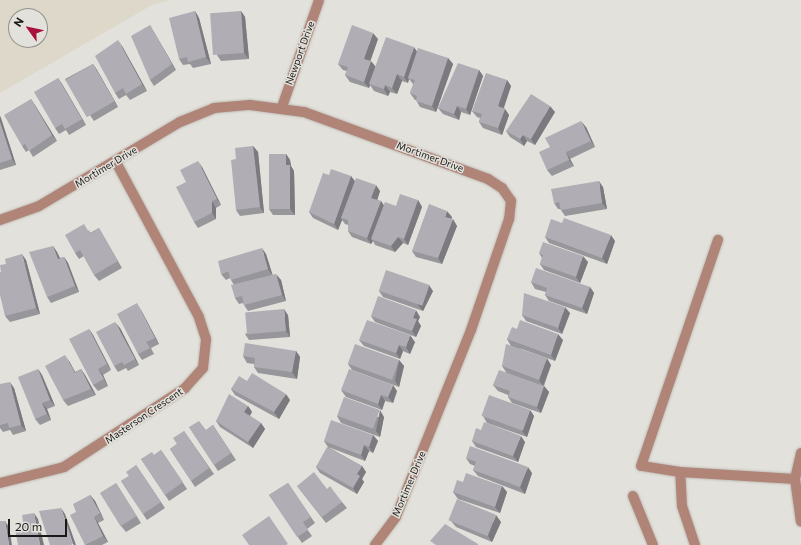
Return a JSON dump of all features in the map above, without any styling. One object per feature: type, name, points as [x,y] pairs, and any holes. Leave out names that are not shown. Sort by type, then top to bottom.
[{"type":"street","name":"Newport Drive","points":[[282,107],[319,0]]},
{"type":"street","name":"Mortimer Drive","points":[[0,220],[40,206],[116,162],[180,122],[214,108],[282,107],[488,178],[502,188],[511,202],[509,219],[471,330],[396,517],[375,545]]},
{"type":"street","name":"Masterson Crescent","points":[[0,483],[64,468],[185,388],[203,368],[206,339],[199,317],[116,162]]},
{"type":"street","points":[[718,240],[641,466],[680,472],[795,479]]},
{"type":"street","points":[[801,453],[795,479],[801,522]]},
{"type":"street","points":[[680,472],[682,506],[695,545]]},
{"type":"street","points":[[633,496],[653,545]]},
{"type":"shaded area","points":[[0,0],[170,0],[152,5],[0,93]]},
{"type":"building","points":[[195,11],[206,57],[188,62],[187,57],[179,59],[169,18]]},
{"type":"building","points":[[241,11],[244,53],[213,55],[210,13]]},
{"type":"building","points":[[150,25],[172,64],[150,80],[131,36]]},
{"type":"building","points":[[352,25],[373,33],[364,59],[371,61],[364,82],[345,75],[348,67],[338,64]]},
{"type":"building","points":[[386,37],[414,47],[404,77],[397,74],[392,88],[385,85],[384,89],[369,84]]},
{"type":"building","points":[[118,40],[142,84],[126,94],[123,88],[115,93],[95,56]]},
{"type":"building","points":[[418,48],[448,58],[432,106],[416,101],[417,96],[410,93],[415,80],[408,78]]},
{"type":"building","points":[[458,63],[479,70],[466,109],[457,106],[454,114],[438,108]]},
{"type":"building","points":[[93,64],[114,101],[87,117],[65,80]]},
{"type":"building","points":[[486,73],[507,80],[498,106],[505,109],[498,128],[479,122],[482,114],[472,111]]},
{"type":"building","points":[[58,78],[82,119],[65,129],[62,124],[55,128],[34,92]]},
{"type":"building","points":[[531,94],[550,106],[531,139],[523,135],[520,139],[506,131]]},
{"type":"building","points":[[31,99],[52,135],[29,151],[25,144],[22,146],[4,115]]},
{"type":"building","points":[[581,121],[591,141],[566,152],[569,160],[547,170],[539,152],[550,147],[545,138]]},
{"type":"building","points":[[0,122],[12,159],[0,163]]},
{"type":"building","points":[[253,146],[260,207],[236,210],[231,160],[236,159],[235,148]]},
{"type":"building","points":[[269,154],[286,154],[286,165],[290,165],[290,209],[269,209]]},
{"type":"building","points":[[198,161],[217,199],[212,201],[212,213],[194,222],[176,187],[186,182],[180,170]]},
{"type":"building","points":[[331,169],[351,176],[334,224],[309,212],[323,173],[329,175]]},
{"type":"building","points":[[356,178],[376,185],[371,198],[381,201],[367,238],[348,231],[348,220],[341,218]]},
{"type":"building","points":[[599,181],[602,203],[561,210],[559,202],[554,203],[551,189]]},
{"type":"building","points":[[400,194],[418,200],[404,239],[398,237],[391,246],[371,239],[385,202],[396,206]]},
{"type":"building","points":[[429,204],[447,211],[445,217],[453,219],[438,258],[412,251]]},
{"type":"building","points":[[564,218],[611,235],[602,258],[545,237],[551,219],[562,223]]},
{"type":"building","points":[[84,224],[90,234],[99,228],[118,261],[94,275],[80,250],[75,253],[65,235]]},
{"type":"building","points":[[543,242],[583,256],[576,277],[540,264],[543,255],[539,253]]},
{"type":"building","points":[[53,246],[58,259],[64,257],[75,286],[47,297],[29,252]]},
{"type":"building","points":[[262,248],[268,269],[231,280],[228,271],[221,274],[218,261]]},
{"type":"building","points":[[22,254],[36,308],[5,316],[0,295],[0,265],[6,264],[5,259]]},
{"type":"building","points":[[536,268],[590,287],[582,308],[545,295],[547,288],[531,282]]},
{"type":"building","points":[[386,270],[429,285],[422,306],[379,291]]},
{"type":"building","points":[[276,274],[282,295],[244,305],[242,296],[235,298],[231,285]]},
{"type":"building","points":[[524,293],[565,307],[558,328],[522,315]]},
{"type":"building","points":[[378,296],[416,310],[413,318],[417,319],[412,331],[371,316]]},
{"type":"building","points":[[137,303],[155,338],[146,342],[150,348],[138,354],[117,314]]},
{"type":"building","points":[[284,309],[286,331],[247,334],[245,312]]},
{"type":"building","points":[[367,320],[410,335],[406,347],[399,345],[396,353],[359,340]]},
{"type":"building","points":[[520,320],[558,334],[551,355],[507,339],[512,327],[517,329]]},
{"type":"building","points":[[115,322],[135,359],[124,365],[122,362],[114,366],[96,332]]},
{"type":"building","points":[[89,329],[107,364],[98,369],[104,379],[93,385],[69,339]]},
{"type":"building","points":[[245,343],[296,351],[292,372],[254,367],[255,358],[243,356]]},
{"type":"building","points":[[355,344],[399,360],[392,380],[348,364]]},
{"type":"building","points":[[506,344],[547,358],[539,380],[502,366]]},
{"type":"building","points":[[65,355],[75,373],[81,369],[91,389],[63,400],[45,366]]},
{"type":"building","points":[[38,369],[50,400],[42,403],[47,414],[35,419],[18,377]]},
{"type":"building","points":[[349,369],[393,385],[388,397],[381,395],[378,404],[341,390]]},
{"type":"building","points":[[499,370],[544,386],[537,407],[508,397],[510,391],[493,385]]},
{"type":"building","points":[[252,373],[286,394],[274,412],[231,389],[239,376],[247,381]]},
{"type":"building","points":[[10,382],[21,425],[9,428],[8,423],[0,425],[0,384]]},
{"type":"building","points":[[229,394],[248,406],[244,412],[261,423],[248,442],[216,421]]},
{"type":"building","points":[[489,395],[530,410],[523,431],[481,416]]},
{"type":"building","points":[[344,397],[380,410],[373,429],[337,416]]},
{"type":"building","points":[[331,420],[373,435],[369,447],[364,445],[361,455],[324,441]]},
{"type":"building","points":[[199,421],[206,430],[213,425],[231,453],[214,465],[189,427]]},
{"type":"building","points":[[484,422],[521,436],[513,456],[472,441],[476,428],[481,430]]},
{"type":"building","points":[[184,431],[209,468],[191,481],[170,449],[177,444],[173,438]]},
{"type":"building","points":[[470,446],[528,467],[520,487],[473,470],[476,462],[466,458]]},
{"type":"building","points":[[327,447],[362,466],[357,474],[360,476],[353,488],[316,467]]},
{"type":"building","points":[[161,450],[183,482],[165,495],[141,459],[152,452],[154,455]]},
{"type":"building","points":[[136,465],[161,502],[143,514],[121,481],[129,476],[126,472]]},
{"type":"building","points":[[314,472],[327,489],[330,486],[342,502],[322,517],[297,486]]},
{"type":"building","points":[[466,473],[502,486],[495,507],[453,492],[457,480],[463,482]]},
{"type":"building","points":[[116,483],[137,516],[121,526],[100,493]]},
{"type":"building","points":[[288,483],[311,517],[303,522],[308,530],[297,537],[269,495]]},
{"type":"building","points":[[90,495],[100,513],[94,517],[103,536],[85,545],[70,515],[76,512],[73,504]]},
{"type":"building","points":[[457,499],[496,515],[487,536],[448,520]]},
{"type":"building","points":[[61,508],[73,544],[50,545],[39,511]]},
{"type":"building","points":[[34,513],[40,545],[18,545],[15,529],[24,527],[22,515]]},
{"type":"building","points":[[269,516],[288,544],[249,545],[242,535]]},
{"type":"building","points":[[0,521],[5,521],[9,545],[0,545]]},
{"type":"building","points":[[445,524],[478,545],[436,545],[430,541]]}]
